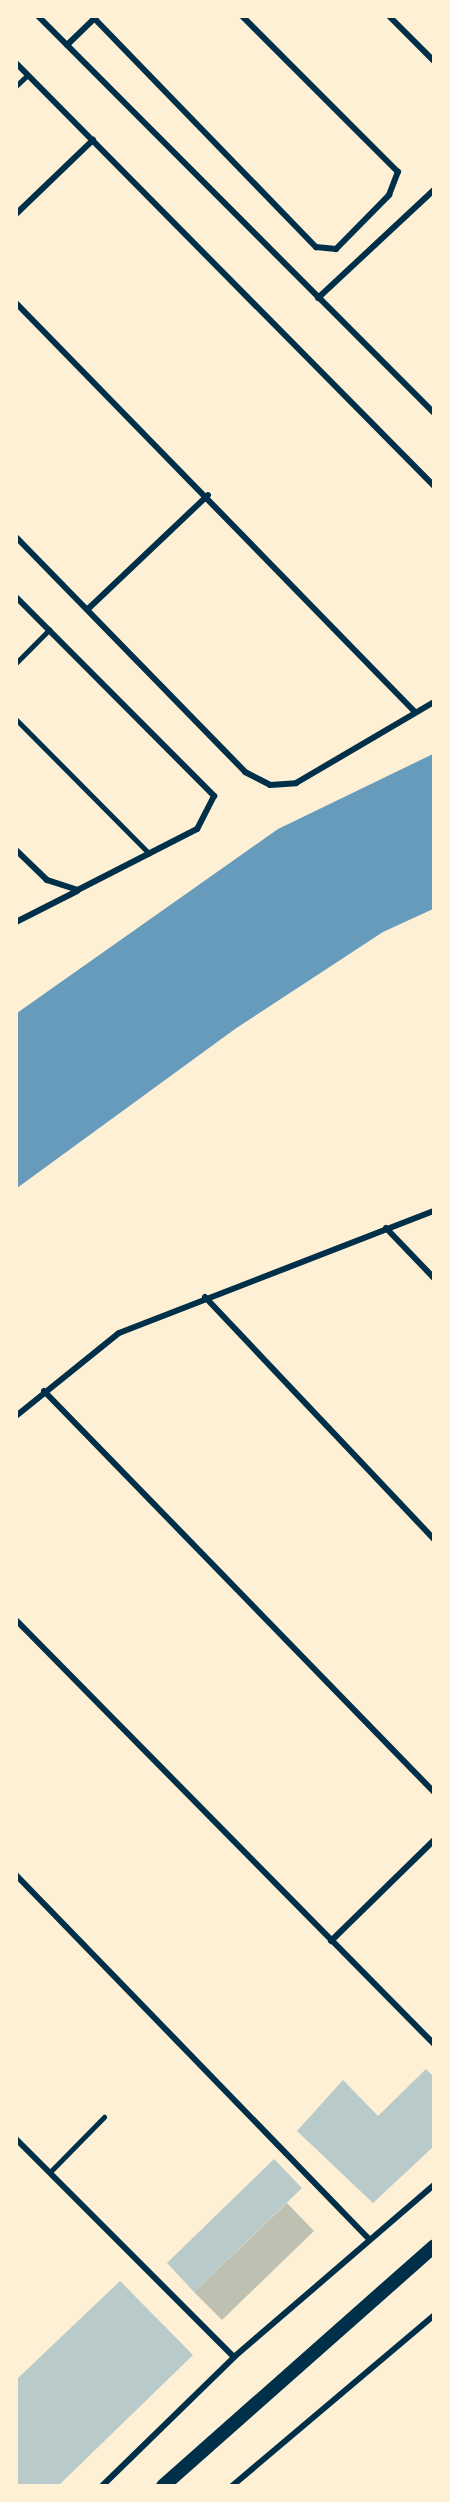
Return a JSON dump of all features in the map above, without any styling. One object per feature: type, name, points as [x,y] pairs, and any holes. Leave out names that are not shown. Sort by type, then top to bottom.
[{"type":"main road","points":[[163,2486],[434,2246]]},
{"type":"street","points":[[38,16],[434,413]]},
{"type":"street","points":[[67,45],[94,17],[316,247],[336,249],[388,195],[398,172],[242,16]]},
{"type":"street","points":[[389,16],[434,61]]},
{"type":"street","points":[[16,63],[434,486]]},
{"type":"street","points":[[16,214],[93,140]]},
{"type":"street","points":[[318,298],[434,190]]},
{"type":"street","points":[[16,303],[208,495],[414,711]]},
{"type":"street","points":[[89,608],[208,495]]},
{"type":"street","points":[[16,537],[89,608],[245,772],[270,785],[296,783],[414,711],[434,702]]},
{"type":"street","points":[[16,597],[214,796],[196,830],[16,922]]},
{"type":"street","points":[[16,850],[47,880],[78,890]]},
{"type":"street","points":[[16,1416],[44,1391],[119,1333],[205,1297],[434,1211]]},
{"type":"street","points":[[386,1228],[434,1278]]},
{"type":"street","points":[[205,1297],[434,1539]]},
{"type":"street","points":[[44,1391],[434,1791]]},
{"type":"street","points":[[16,1620],[434,2044]]},
{"type":"street","points":[[331,1941],[434,1840]]},
{"type":"street","points":[[16,1875],[368,2238]]},
{"type":"street","points":[[16,2139],[234,2357]]},
{"type":"street","points":[[102,2486],[234,2357],[368,2238],[434,2185]]},
{"type":"street","points":[[232,2486],[434,2315]]},
{"type":"lane","points":[[16,86],[28,75]]},
{"type":"lane","points":[[16,663],[49,630]]},
{"type":"lane","points":[[16,719],[149,853]]},
{"type":"lane","points":[[50,2172],[104,2117]]},
{"type":"shaded area","points":[[426,2069],[433,2076],[433,2147],[373,2203],[297,2131],[343,2080],[378,2116]]},
{"type":"shaded area","points":[[274,2159],[302,2188],[194,2292],[167,2263]]},
{"type":"shaded area","points":[[120,2281],[193,2355],[59,2485],[17,2485],[17,2379]]},
{"type":"water","points":[[433,754],[433,909],[383,932],[235,1029],[17,1188],[17,1013],[278,829]]},
{"type":"building","points":[[287,2203],[314,2231],[222,2320],[194,2292]]}]
